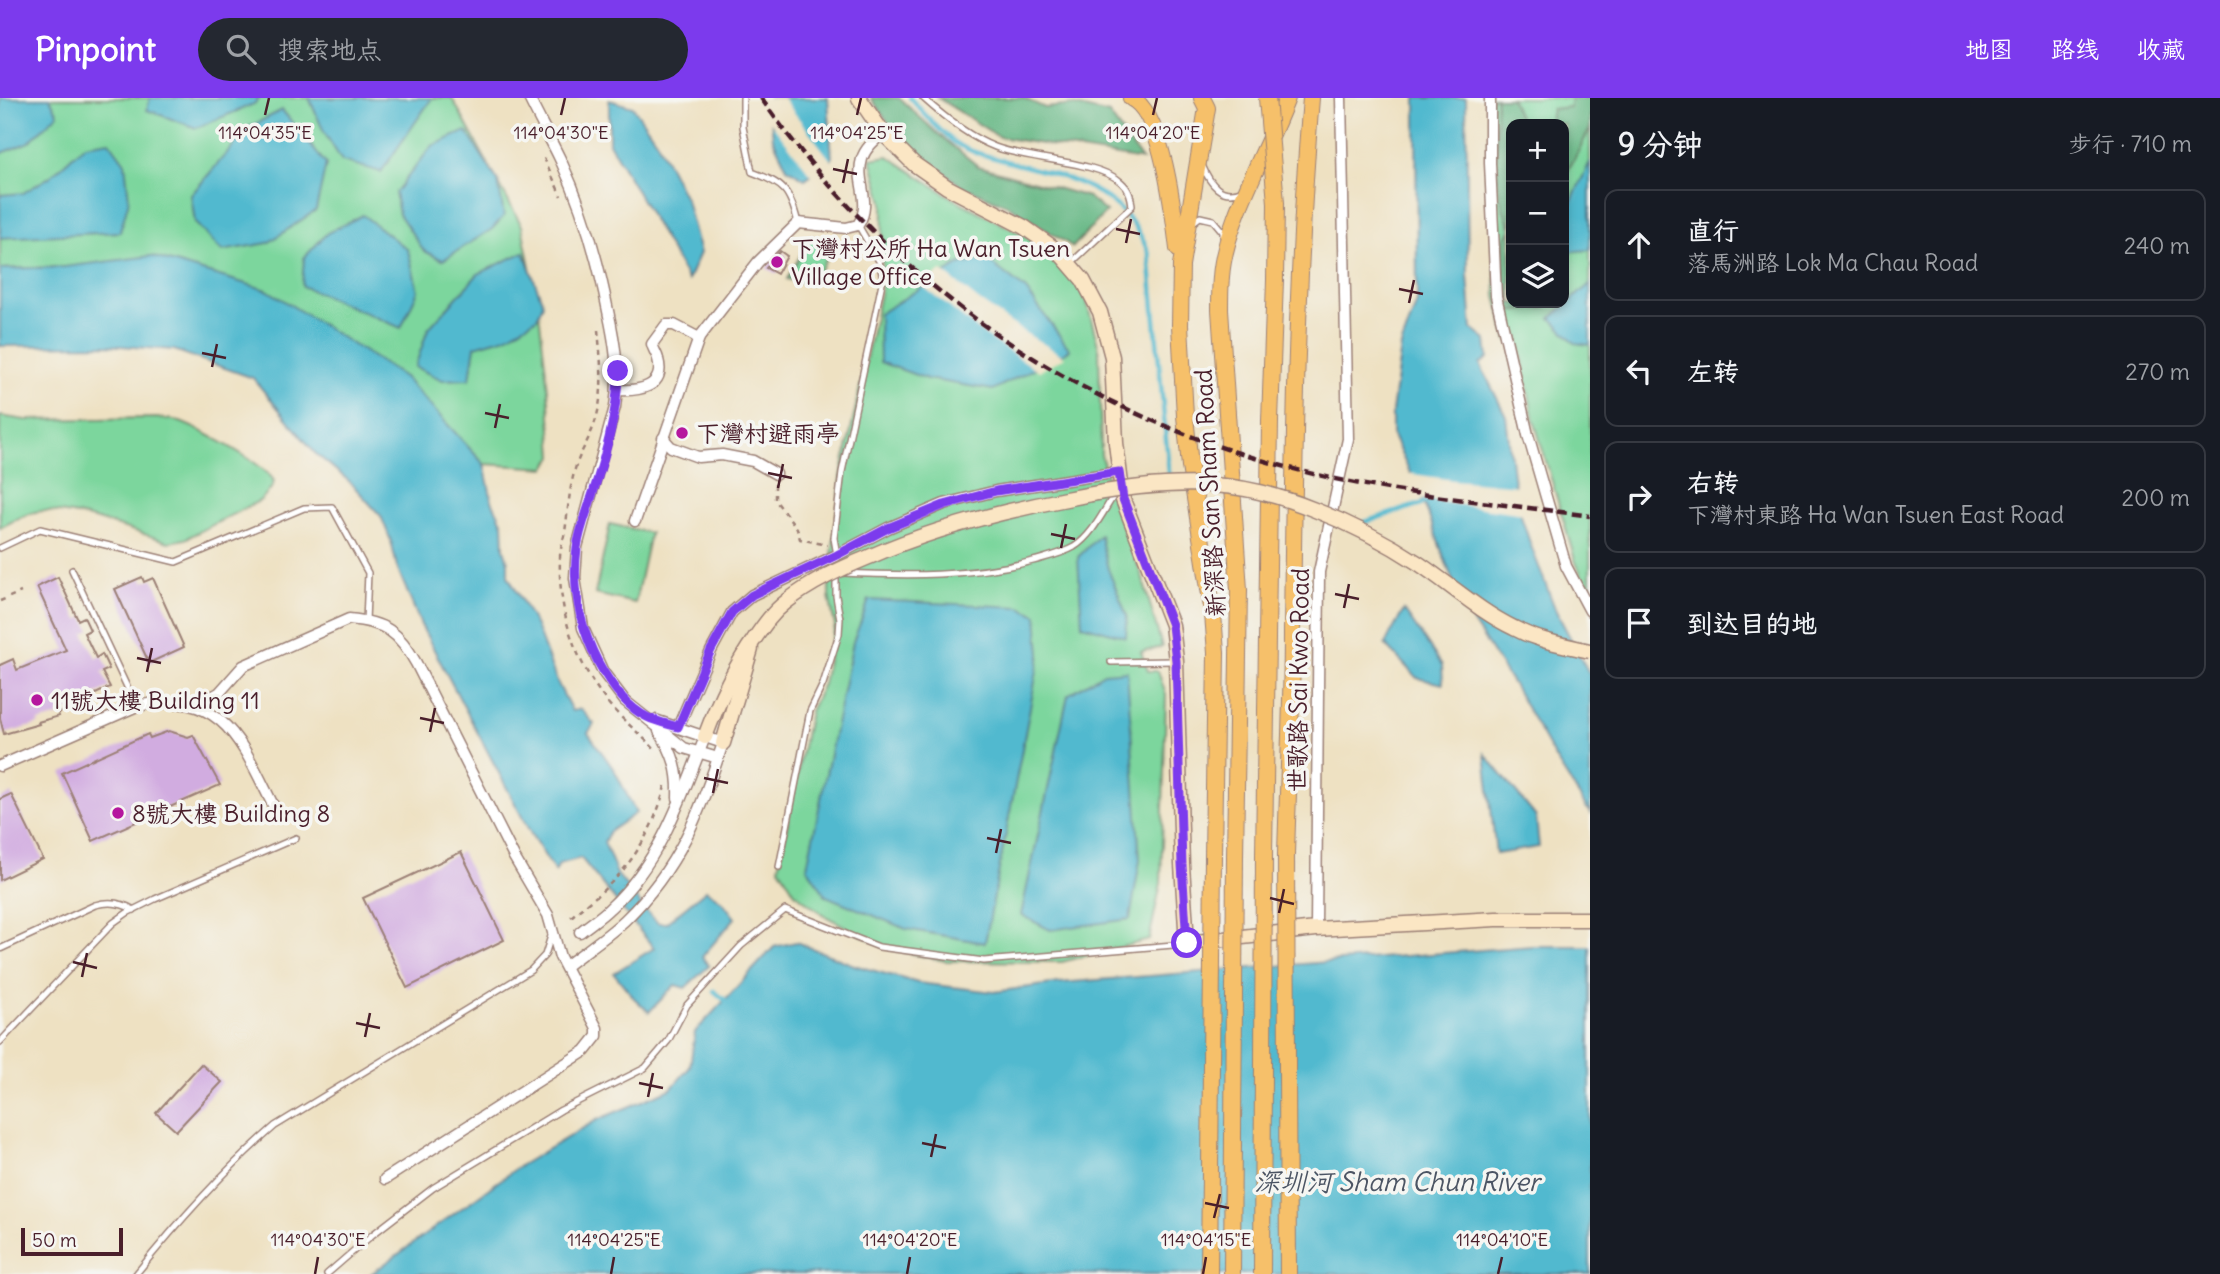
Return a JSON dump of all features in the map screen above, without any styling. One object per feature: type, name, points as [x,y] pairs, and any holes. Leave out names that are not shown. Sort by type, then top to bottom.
[{"type":"main road","name":"新深路 San Sham Road","points":[[1131,98],[1136,100],[1150,119],[1171,186],[1181,265]]},
{"type":"main road","name":"新深路 San Sham Road","points":[[1202,98],[1207,108],[1181,265],[1180,325],[1190,466],[1213,614],[1216,653],[1209,1274]]},
{"type":"main road","points":[[1262,1274],[1264,856],[1276,203],[1267,98]]},
{"type":"main road","name":"新深路 San Sham Road","points":[[1232,1274],[1239,590],[1220,310],[1221,276],[1225,251],[1287,98]]},
{"type":"main road","points":[[1301,98],[1301,114],[1308,143]]},
{"type":"main road","points":[[1288,1274],[1286,855],[1293,485],[1302,226],[1311,98]]},
{"type":"street","points":[[529,98],[561,162],[587,230],[615,341],[618,390],[580,536],[575,578],[583,628],[603,672],[625,701],[684,748],[718,758]]},
{"type":"street","points":[[859,98],[883,133],[929,175],[964,197],[1042,238],[1070,264],[1100,312],[1110,343],[1123,499],[1172,625],[1176,661],[1187,943],[1316,929],[1496,919],[1590,919]]},
{"type":"street","name":"世歌路 Sai Kwo Road","points":[[1316,929],[1319,572],[1348,439],[1341,98]]},
{"type":"street","points":[[1490,98],[1496,296],[1528,435],[1566,566],[1590,611]]},
{"type":"street","points":[[635,521],[699,338],[758,262],[798,223],[846,228],[858,225],[865,211],[862,159],[867,148],[883,133]]},
{"type":"street","points":[[618,390],[648,388],[655,381],[658,360],[652,344],[666,325],[682,328],[699,338]]},
{"type":"street","points":[[663,438],[671,447],[698,457],[722,455],[753,461],[776,474]]},
{"type":"street","points":[[678,727],[711,650],[732,612],[752,595],[888,528],[944,505],[996,491],[1120,479]]},
{"type":"street","points":[[580,932],[610,908],[648,865],[678,808],[718,702],[738,662],[766,621],[783,604],[821,578],[889,548],[958,524],[1017,508],[1141,486],[1214,485],[1256,491],[1316,510],[1382,541],[1418,563],[1486,613],[1516,630],[1552,643],[1590,651]]},
{"type":"street","points":[[195,706],[219,693],[243,666],[349,620],[366,621],[386,627],[402,641],[411,654],[513,857],[548,915],[560,957],[597,1028],[597,1036],[584,1051],[385,1179]]},
{"type":"street","points":[[566,966],[623,922],[682,848],[699,813],[735,708],[755,638]]},
{"type":"street","points":[[0,766],[136,706],[175,702],[195,706],[213,715],[231,729],[240,741],[276,811]]},
{"type":"street","points":[[646,717],[723,743]]},
{"type":"street","points":[[646,717],[661,733],[679,775],[678,808]]},
{"type":"lane","points":[[743,98],[743,127],[752,172],[774,180],[792,198],[798,223]]},
{"type":"lane","points":[[923,98],[973,136],[993,146],[1018,155],[1102,171],[1121,181],[1130,192],[1132,206],[1070,264]]},
{"type":"lane","points":[[1199,157],[1208,181],[1220,192],[1235,194],[1249,187]]},
{"type":"lane","points":[[1187,227],[1200,217],[1213,220],[1223,232],[1225,251]]},
{"type":"lane","points":[[779,867],[810,710],[823,684],[839,635],[841,619],[832,557],[842,472],[883,278],[879,261],[858,225]]},
{"type":"lane","points":[[835,573],[934,575],[1008,567],[1050,556],[1075,546],[1101,516],[1120,479]]},
{"type":"lane","points":[[0,548],[40,529],[176,562],[304,508],[332,507],[368,573],[366,621]]},
{"type":"lane","points":[[72,570],[136,706]]},
{"type":"lane","points":[[1111,662],[1176,661]]},
{"type":"lane","points":[[0,1042],[113,923],[134,909],[296,838]]},
{"type":"lane","points":[[0,949],[95,905],[111,902],[134,909]]},
{"type":"lane","points":[[327,1274],[433,1188],[561,1110],[645,1068],[668,1041],[687,1005],[741,946],[785,910],[878,947],[984,961],[1187,943]]},
{"type":"lane","points":[[136,1274],[199,1198],[275,1126],[531,970],[539,963],[549,946],[551,925],[548,915]]},
{"type":"path","points":[[544,156],[561,196]]},
{"type":"path","points":[[776,474],[775,500],[797,528],[800,539],[814,542]]},
{"type":"path","points":[[0,601],[21,592]]},
{"type":"path","points":[[650,745],[662,758]]},
{"type":"path","points":[[571,917],[614,880],[630,860],[657,817],[666,784]]},
{"type":"green space","points":[[0,98],[452,98],[522,226],[539,313],[548,390],[553,456],[546,468],[484,464],[396,372],[64,267],[0,269]]},
{"type":"green space","points":[[871,98],[899,98],[978,166],[1088,197],[1106,212],[1073,247],[1007,205],[960,185],[897,135]]},
{"type":"green space","points":[[938,98],[1023,98],[1045,108],[1072,105],[1109,114],[1142,160],[999,137]]},
{"type":"green space","points":[[1491,98],[1590,98],[1590,594],[1576,563],[1533,417],[1518,335],[1507,340],[1496,296]]},
{"type":"green space","points":[[1496,98],[1511,98],[1520,119],[1506,119],[1506,216],[1497,165]]},
{"type":"green space","points":[[1572,98],[1590,98],[1590,129],[1569,169],[1569,119],[1550,119],[1552,109],[1569,107]]},
{"type":"green space","points":[[888,156],[952,198],[1042,245],[1084,292],[1099,349],[1101,455],[1116,510],[1142,576],[1162,647],[1141,652],[1148,671],[1158,671],[1166,695],[1161,883],[1149,940],[1062,962],[945,961],[886,948],[825,916],[795,893],[779,867],[810,711],[823,684],[835,626],[829,580],[842,472],[882,284],[883,202],[871,159]]},
{"type":"green space","points":[[1506,236],[1506,299],[1503,280]]},
{"type":"green space","points":[[811,237],[835,244],[811,285],[787,279]]},
{"type":"green space","points":[[1507,308],[1545,308],[1508,312]]},
{"type":"green space","points":[[0,416],[25,420],[175,420],[230,447],[258,465],[274,481],[261,500],[185,539],[169,542],[64,512],[31,513],[0,528]]},
{"type":"green space","points":[[610,524],[650,533],[635,603],[595,594]]},
{"type":"water","points":[[0,98],[50,98],[58,114],[29,142],[0,154]]},
{"type":"water","points":[[150,98],[260,98],[254,104],[196,128],[147,110]]},
{"type":"water","points":[[309,98],[432,98],[381,172],[342,161],[324,132]]},
{"type":"water","points":[[769,98],[828,98],[832,159],[805,179],[787,168],[773,139]]},
{"type":"water","points":[[1416,98],[1466,98],[1468,275],[1472,329],[1486,340],[1488,358],[1480,364],[1506,416],[1514,484],[1531,546],[1556,611],[1590,675],[1590,813],[1467,613],[1424,503],[1392,434],[1392,412],[1401,346],[1417,302]]},
{"type":"water","points":[[609,100],[633,107],[657,142],[686,200],[700,253],[688,280],[609,143]]},
{"type":"water","points":[[282,110],[326,164],[316,210],[268,243],[222,251],[195,223],[191,195],[249,127]]},
{"type":"water","points":[[466,131],[498,181],[504,216],[492,229],[443,260],[424,251],[399,214],[395,193],[432,146]]},
{"type":"water","points":[[109,141],[125,163],[129,200],[120,232],[0,238],[0,195],[23,193],[51,176],[85,145]]},
{"type":"water","points":[[1590,162],[1590,250],[1569,252],[1569,206]]},
{"type":"water","points":[[363,215],[408,250],[418,291],[401,328],[302,286],[304,258],[327,233]]},
{"type":"water","points":[[524,252],[543,304],[537,318],[506,337],[475,346],[470,379],[442,380],[415,367],[428,329],[478,274]]},
{"type":"water","points":[[151,256],[267,290],[404,377],[484,464],[492,501],[503,524],[508,576],[536,626],[558,684],[572,711],[581,709],[594,724],[588,733],[615,771],[636,813],[609,832],[604,842],[617,874],[658,923],[666,923],[706,890],[722,901],[735,918],[702,957],[709,966],[685,988],[675,985],[649,1012],[614,973],[654,948],[581,858],[559,864],[555,872],[531,834],[421,625],[397,567],[381,516],[349,481],[315,453],[253,378],[174,350],[107,345],[0,346],[0,269],[64,267]]},
{"type":"water","points":[[986,259],[1026,290],[1070,350],[993,390],[927,379],[880,362],[879,314],[958,265]]},
{"type":"water","points":[[1590,284],[1590,345],[1575,343],[1551,318],[1562,308],[1569,308],[1569,302]]},
{"type":"water","points":[[1100,535],[1108,569],[1127,616],[1126,637],[1082,625],[1078,557]]},
{"type":"water","points":[[869,600],[1020,607],[1037,615],[1040,655],[985,943],[906,929],[826,896],[807,867],[853,642]]},
{"type":"water","points":[[1404,610],[1442,665],[1443,684],[1417,678],[1385,644]]},
{"type":"water","points":[[1127,671],[1140,860],[1130,919],[1050,930],[1021,915],[1068,695],[1104,673]]},
{"type":"water","points":[[1485,754],[1536,817],[1539,847],[1496,854]]},
{"type":"water","name":"深圳河 Sham Chun River","points":[[796,942],[854,965],[918,983],[994,992],[1059,983],[1533,946],[1590,946],[1590,1274],[371,1274],[521,1165],[597,1120],[671,1089],[690,1067],[695,1032],[774,947]]},
{"type":"pier","points":[[766,98],[783,98],[833,163],[813,177],[768,119]]},
{"type":"pier","points":[[942,271],[978,300],[1065,357],[1039,371],[986,336],[920,284]]},
{"type":"pier","points":[[1406,473],[1518,486],[1524,514],[1419,499]]},
{"type":"building","name":"下灣村公所 Ha Wan Tsuen Village Office","points":[[780,251],[787,256],[777,274],[766,268]]},
{"type":"building","points":[[58,577],[78,620],[84,617],[90,630],[84,633],[96,658],[102,654],[109,669],[102,672],[110,687],[75,704],[76,707],[58,713],[59,716],[4,734],[0,718],[0,665],[13,659],[17,670],[66,650],[37,587]]},
{"type":"building","points":[[142,577],[144,582],[153,578],[184,647],[149,663],[115,589]]},
{"type":"building","name":"8號大樓 Building 8","points":[[169,731],[188,737],[193,735],[220,785],[93,841],[62,773],[148,734],[150,738]]},
{"type":"building","points":[[11,794],[43,859],[0,880],[0,799]]},
{"type":"building","points":[[461,852],[504,940],[407,988],[363,898]]},
{"type":"building","points":[[201,1064],[222,1082],[176,1131],[156,1113]]},
{"type":"waterway","points":[[910,98],[938,128],[961,146],[1069,179],[1089,188],[1124,213],[1138,231],[1149,254],[1170,483]]},
{"type":"waterway","points":[[1358,524],[1424,503]]},
{"type":"waterway","points":[[714,991],[726,1001]]},
{"type":"railway","points":[[761,98],[815,168],[873,231],[936,288],[1004,339],[1076,383],[1153,421],[1233,451],[1318,475],[1419,494],[1590,516]]},
{"type":"place","name":"下灣村公所 Ha Wan Tsuen Village Office","points":[[777,262]]},
{"type":"place","name":"下灣村避雨亭","points":[[682,433]]},
{"type":"place","name":"11號大樓 Building 11","points":[[37,700]]},
{"type":"place","name":"8號大樓 Building 8","points":[[118,813]]},
{"type":"route","points":[[618,371],[618,390],[612,421],[577,547],[575,578],[583,628],[603,672],[625,701],[645,716],[678,727],[711,650],[732,612],[752,595],[888,528],[944,505],[996,491],[1119,472],[1123,499],[1172,625],[1176,661],[1178,770],[1187,943]]}]
